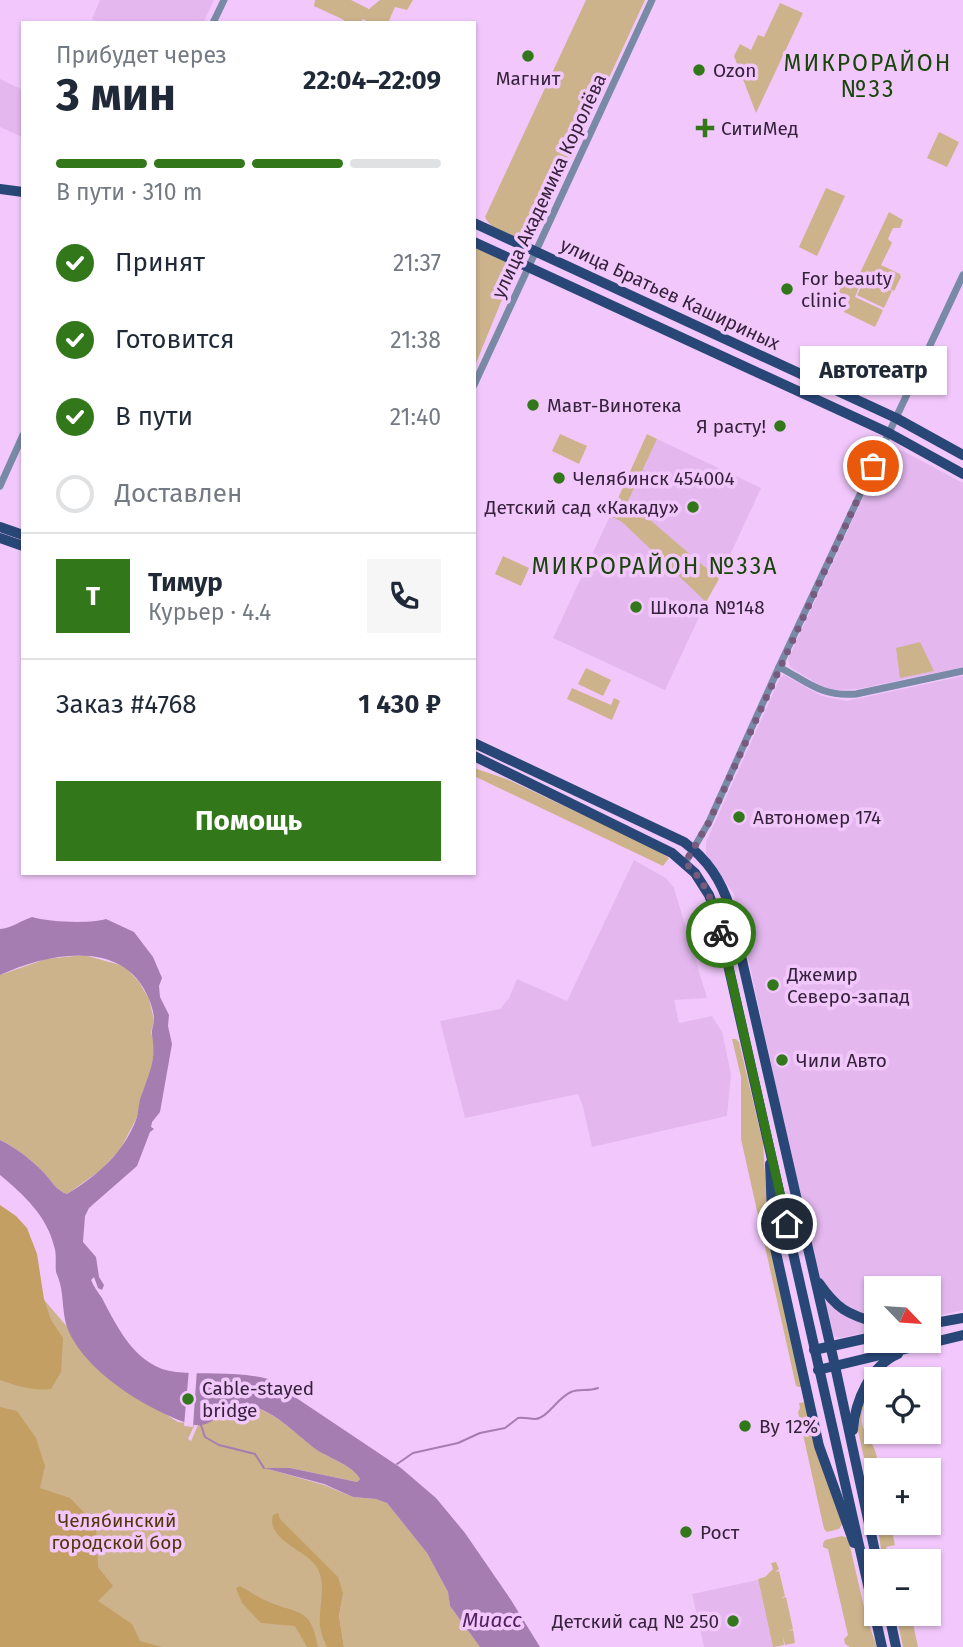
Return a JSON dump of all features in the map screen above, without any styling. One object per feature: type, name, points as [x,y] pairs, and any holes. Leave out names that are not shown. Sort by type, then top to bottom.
[{"type":"main road","points":[[0,189],[21,192]]},
{"type":"main road","name":"улица Братьев Кашириных","points":[[476,224],[896,418],[963,456]]},
{"type":"main road","name":"улица Братьев Кашириных","points":[[476,243],[889,433],[963,474]]},
{"type":"main road","points":[[0,527],[21,534]]},
{"type":"main road","points":[[0,538],[21,546]]},
{"type":"main road","points":[[476,744],[661,831],[694,850],[709,863],[722,886],[730,908],[874,1549]]},
{"type":"main road","points":[[476,757],[652,842],[685,863],[709,895],[717,916],[770,1142],[818,1370],[864,1564]]},
{"type":"main road","points":[[476,765],[516,776]]},
{"type":"main road","points":[[770,1142],[773,1239],[820,1446],[864,1575]]},
{"type":"main road","points":[[814,1277],[845,1311],[864,1320]]},
{"type":"main road","points":[[942,1322],[963,1318]]},
{"type":"main road","points":[[942,1340],[963,1335]]},
{"type":"main road","points":[[814,1350],[864,1339]]},
{"type":"main road","points":[[818,1370],[886,1353]]},
{"type":"main road","points":[[852,1441],[856,1409],[872,1376],[899,1353]]},
{"type":"main road","points":[[878,1626],[882,1647]]},
{"type":"main road","points":[[892,1626],[897,1647]]},
{"type":"street","points":[[215,21],[224,0]]},
{"type":"street","name":"улица Академика Королёва","points":[[476,381],[652,0]]},
{"type":"street","points":[[685,863],[709,822],[963,275]]},
{"type":"street","points":[[0,486],[21,439]]},
{"type":"street","points":[[779,667],[814,688],[842,695],[963,671]]},
{"type":"shaded area","points":[[100,0],[214,0],[204,21],[92,19]]},
{"type":"shaded area","points":[[0,79],[21,89],[21,137],[0,127]]},
{"type":"shaded area","name":"Детский сад «Какаду»","points":[[657,439],[761,488],[719,579],[627,501]]},
{"type":"shaded area","points":[[893,449],[903,451],[963,483],[963,667],[858,689],[836,690],[823,687],[790,667],[788,659],[882,457]]},
{"type":"shaded area","name":"Школа №148","points":[[610,516],[622,522],[707,600],[665,690],[553,638]]},
{"type":"shaded area","points":[[784,675],[822,696],[847,701],[963,676],[963,1310],[942,1315],[942,1276],[864,1276],[864,1333],[840,1338],[829,1335],[826,1330],[734,894],[706,854],[706,842],[780,678]]},
{"type":"shaded area","points":[[634,860],[666,878],[674,888],[707,998],[674,1000],[679,1023],[712,1016],[722,1032],[731,1074],[727,1116],[592,1147],[578,1094],[465,1118],[440,1021],[500,1009],[509,998],[517,979],[567,1001]]},
{"type":"shaded area","points":[[0,1205],[27,1228],[37,1254],[44,1299],[51,1320],[63,1338],[61,1372],[51,1389],[25,1387],[0,1380]]},
{"type":"shaded area","name":"Челябинский городской бор","points":[[0,1407],[17,1411],[36,1438],[45,1466],[40,1488],[70,1498],[96,1525],[98,1567],[113,1586],[98,1601],[132,1624],[140,1641],[162,1647],[0,1647]]},
{"type":"shaded area","points":[[278,1513],[280,1519],[338,1577],[343,1594],[339,1616],[344,1647],[326,1647],[320,1626],[320,1573],[311,1560],[275,1531],[272,1524],[273,1515]]},
{"type":"shaded area","name":"Детский сад № 250","points":[[758,1580],[773,1647],[704,1647],[692,1594]]},
{"type":"shaded area","points":[[240,1586],[265,1600],[303,1615],[312,1625],[318,1647],[307,1647],[295,1626],[261,1623],[242,1603],[236,1588]]},
{"type":"green space","points":[[315,0],[351,0],[369,9],[380,0],[413,0],[407,10],[395,7],[389,21],[344,21],[314,6]]},
{"type":"green space","points":[[586,0],[645,0],[582,136],[554,185],[535,235],[531,241],[519,239],[498,230],[485,217]]},
{"type":"green space","points":[[780,3],[803,13],[756,113],[734,56],[740,44],[751,50],[758,35],[764,37]]},
{"type":"green space","points":[[939,132],[959,142],[947,167],[927,158]]},
{"type":"green space","points":[[826,188],[845,196],[817,256],[799,247]]},
{"type":"green space","points":[[889,212],[903,220],[900,228],[893,228],[888,239],[892,243],[881,265],[900,274],[894,291],[859,275]]},
{"type":"green space","points":[[476,247],[510,263],[512,275],[476,363]]},
{"type":"green space","points":[[846,275],[861,282],[855,297],[883,310],[875,327],[844,312],[850,298],[839,292]]},
{"type":"green space","points":[[865,279],[892,291],[884,308],[857,295]]},
{"type":"green space","points":[[560,434],[587,446],[579,464],[552,451]]},
{"type":"green space","points":[[647,434],[657,439],[628,501],[719,579],[706,602],[622,522],[610,516]]},
{"type":"green space","points":[[503,556],[529,568],[521,586],[495,574]]},
{"type":"green space","points":[[920,642],[934,671],[900,678],[896,648]]},
{"type":"green space","points":[[586,668],[611,680],[603,696],[578,684]]},
{"type":"green space","points":[[572,688],[611,705],[614,698],[620,701],[612,720],[567,699]]},
{"type":"green space","points":[[476,769],[509,780],[653,848],[669,858],[663,866],[476,777]]},
{"type":"green space","points":[[84,955],[124,966],[139,982],[149,999],[154,1020],[151,1033],[155,1043],[151,1073],[142,1093],[137,1117],[121,1148],[101,1170],[67,1194],[58,1189],[24,1155],[0,1140],[0,975],[46,959]]},
{"type":"green space","points":[[732,1039],[739,1042],[763,1143],[769,1239],[802,1387],[796,1386],[741,1139],[741,1077]]},
{"type":"green space","name":"Челябинский городской бор","points":[[0,1274],[28,1281],[116,1384],[178,1422],[195,1424],[188,1439],[191,1441],[198,1425],[236,1407],[253,1407],[273,1416],[316,1449],[351,1469],[360,1479],[357,1482],[290,1468],[268,1469],[324,1485],[353,1497],[387,1503],[427,1553],[448,1592],[450,1606],[480,1647],[344,1647],[339,1616],[343,1594],[335,1589],[324,1641],[326,1647],[0,1647]]},
{"type":"green space","points":[[864,1401],[864,1444],[871,1444],[877,1458],[864,1458],[858,1431]]},
{"type":"green space","points":[[806,1402],[843,1523],[839,1529],[827,1532],[824,1529],[798,1412],[799,1403]]},
{"type":"green space","points":[[879,1535],[893,1535],[895,1545],[881,1549]]},
{"type":"green space","points":[[842,1536],[848,1538],[864,1607],[864,1626],[870,1626],[877,1647],[850,1647],[845,1644],[844,1639],[848,1635],[828,1549],[823,1547],[825,1540]]},
{"type":"green space","points":[[776,1562],[779,1569],[775,1572],[779,1571],[785,1596],[781,1598],[786,1597],[793,1629],[788,1631],[793,1630],[795,1643],[785,1645],[783,1637],[784,1645],[773,1647],[758,1579],[765,1577],[773,1569],[771,1563]]},
{"type":"green space","points":[[899,1626],[914,1626],[918,1647],[903,1647]]},
{"type":"water","name":"Миасс","points":[[32,917],[69,922],[106,919],[134,932],[153,957],[162,978],[159,986],[160,997],[169,1015],[168,1026],[172,1044],[160,1112],[152,1122],[151,1127],[154,1129],[150,1132],[137,1166],[89,1208],[85,1216],[83,1242],[96,1257],[99,1277],[104,1285],[102,1290],[98,1288],[94,1277],[91,1280],[122,1334],[140,1355],[162,1369],[268,1379],[401,1468],[436,1498],[465,1533],[540,1647],[480,1647],[450,1606],[448,1592],[427,1553],[387,1503],[353,1497],[324,1484],[264,1468],[290,1468],[357,1482],[360,1479],[352,1470],[317,1450],[269,1413],[243,1406],[231,1409],[202,1425],[186,1423],[154,1409],[120,1388],[92,1364],[76,1345],[66,1324],[51,1235],[33,1206],[0,1175],[0,1140],[30,1160],[58,1189],[67,1194],[89,1179],[109,1162],[132,1130],[152,1063],[154,1017],[149,999],[137,979],[122,966],[104,958],[62,957],[19,967],[0,975],[0,929]]},
{"type":"pier","points":[[189,1369],[197,1369],[193,1427],[184,1426]]},
{"type":"waterway","points":[[397,1464],[413,1453],[458,1443],[480,1433],[505,1428],[518,1418],[540,1418],[571,1392],[598,1388]]},
{"type":"waterway","points":[[201,1425],[205,1437],[219,1445],[255,1454],[264,1468]]},
{"type":"way so far","points":[[721,933],[709,895],[685,863],[709,822],[873,466]]},
{"type":"place","name":"Магнит","points":[[528,56]]},
{"type":"place","name":"Ozon","points":[[699,70]]},
{"type":"place","name":"СитиМед","points":[[705,128]]},
{"type":"place","name":"For beauty clinic","points":[[787,289]]},
{"type":"place","name":"Мавт-Винотека","points":[[533,405]]},
{"type":"place","name":"Я расту!","points":[[780,426]]},
{"type":"place","name":"Автотеатр","points":[[873,466]]},
{"type":"place","name":"Челябинск 454004","points":[[559,478]]},
{"type":"place","name":"Детский сад «Какаду»","points":[[693,507]]},
{"type":"place","name":"Школа №148","points":[[636,607]]},
{"type":"place","name":"Автономер 174","points":[[739,817]]},
{"type":"place","name":"Джемир Северо-запад","points":[[773,985]]},
{"type":"place","name":"Чили Авто","points":[[782,1060]]},
{"type":"place","name":"Cable-stayed bridge","points":[[188,1399]]},
{"type":"place","name":"Ву 12%","points":[[745,1426]]},
{"type":"place","name":"Рост","points":[[686,1532]]},
{"type":"place","name":"Детский сад № 250","points":[[733,1621]]},
{"type":"district","name":"МИКРОРАЙОН №33","points":[[868,76]]},
{"type":"district","name":"МИКРОРАЙОН №33А","points":[[655,566]]},
{"type":"route","points":[[721,933],[787,1224]]}]
